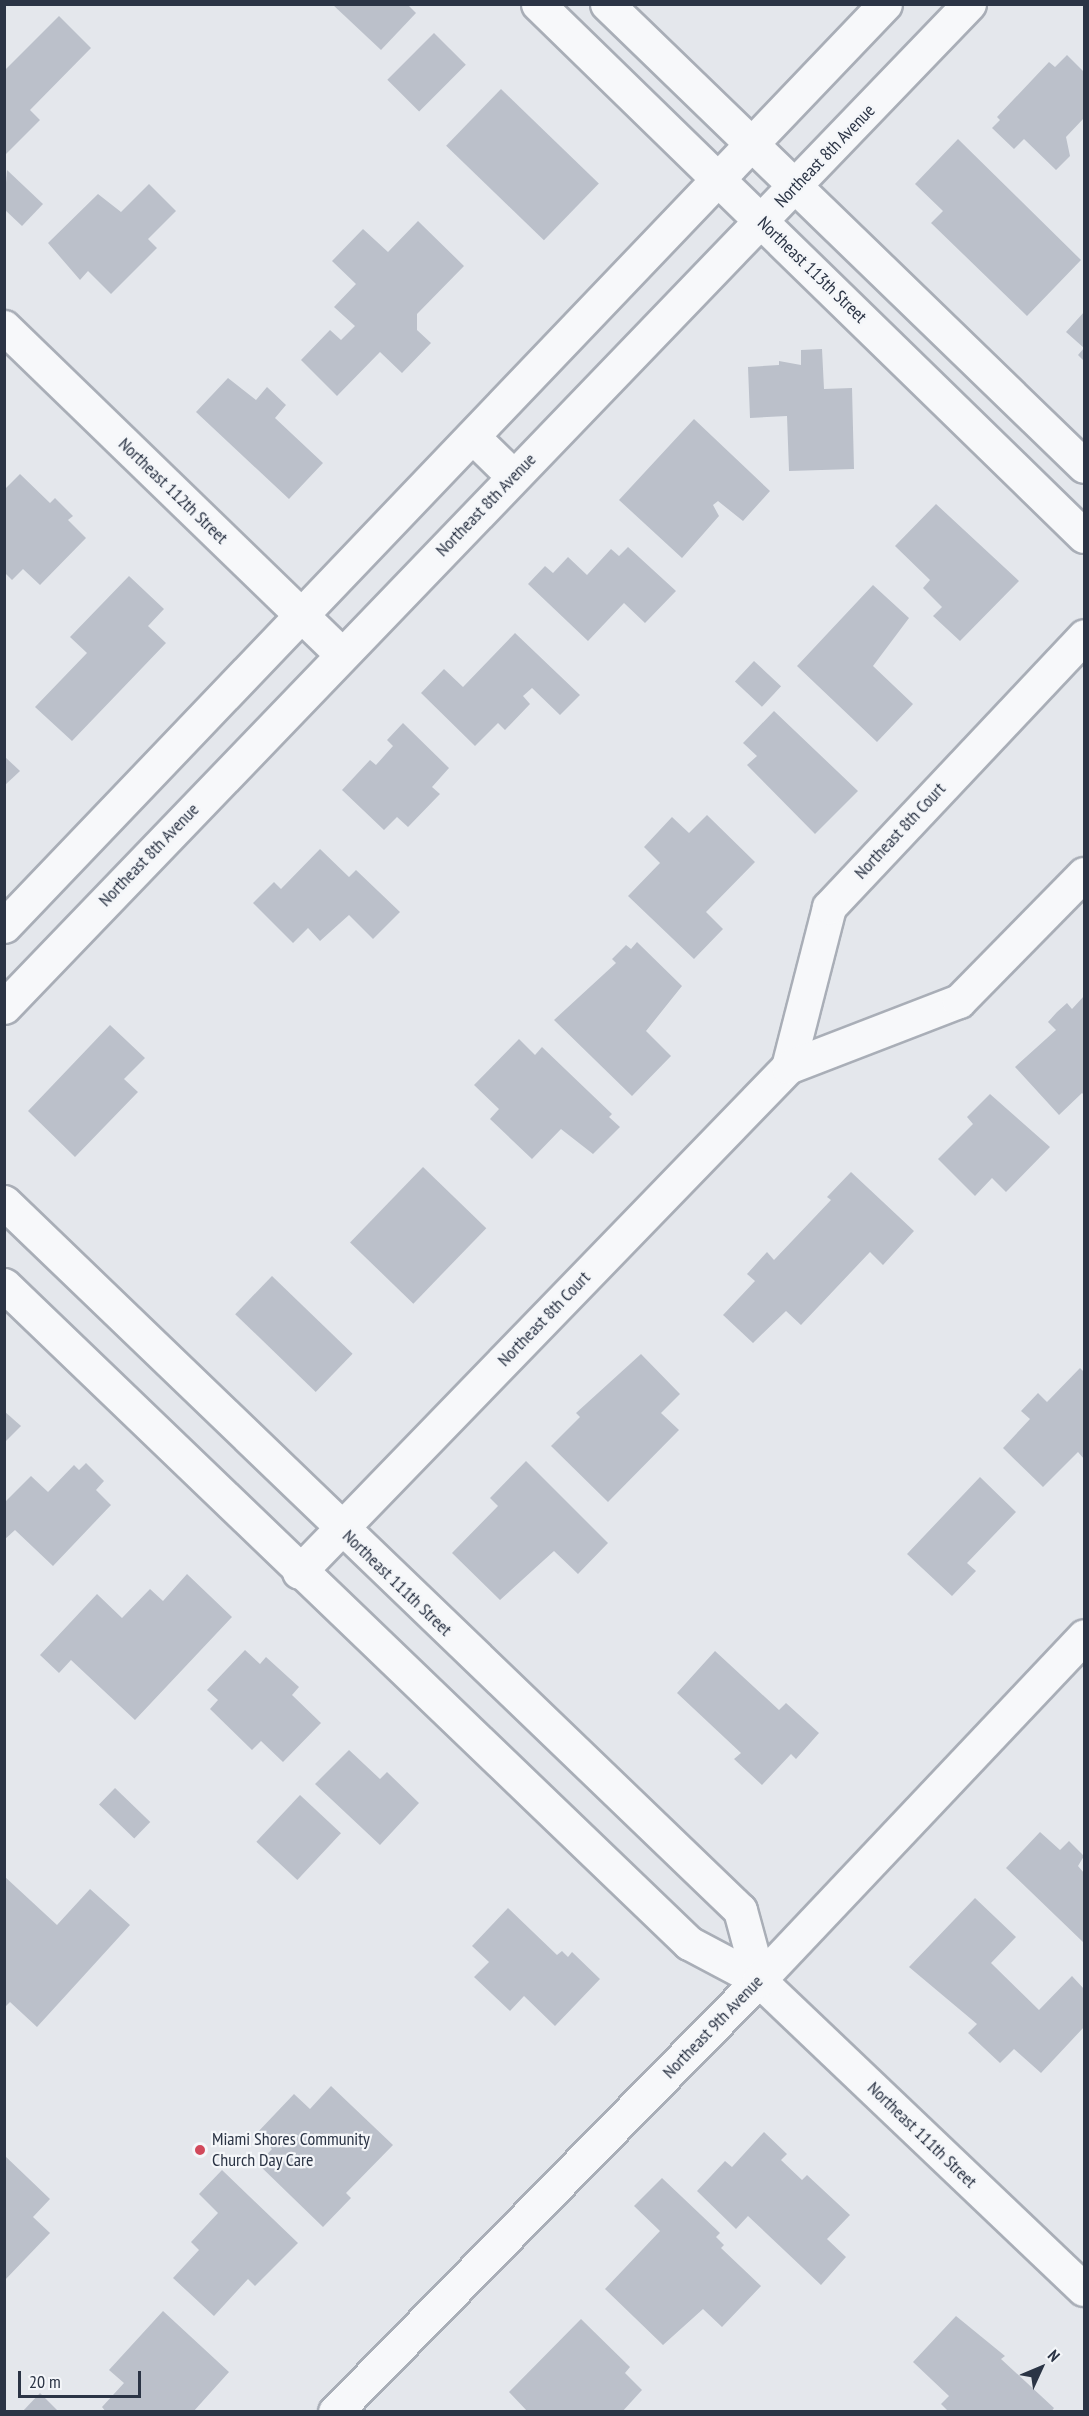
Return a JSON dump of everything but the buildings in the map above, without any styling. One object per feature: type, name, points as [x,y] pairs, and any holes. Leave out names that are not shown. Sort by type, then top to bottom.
[{"type":"street","name":"Northeast 113th Street","points":[[538,4],[719,177],[1084,536]]},
{"type":"street","points":[[608,4],[752,143],[794,188],[1084,466]]},
{"type":"street","points":[[4,926],[885,4]]},
{"type":"street","name":"Northeast 8th Avenue","points":[[4,1007],[513,476],[763,222],[969,4]]},
{"type":"street","name":"Northeast 112th Street","points":[[4,327],[341,654]]},
{"type":"street","points":[[473,437],[513,476]]},
{"type":"street","name":"Northeast 8th Court","points":[[789,1067],[829,907],[1084,636]]},
{"type":"street","name":"Northeast 8th Court","points":[[299,1572],[789,1067],[959,1001],[1084,874]]},
{"type":"street","name":"Northeast 111th Street","points":[[4,1202],[340,1529],[740,1910],[759,1980]]},
{"type":"street","name":"Northeast 111th Street","points":[[4,1285],[299,1572],[689,1943],[759,1980],[1084,2289]]},
{"type":"street","name":"Northeast 9th Avenue","points":[[335,2412],[759,1980],[1084,1636]]},
{"type":"place","name":"Miami Shores Community Church Day Care","points":[[200,2150]]}]
